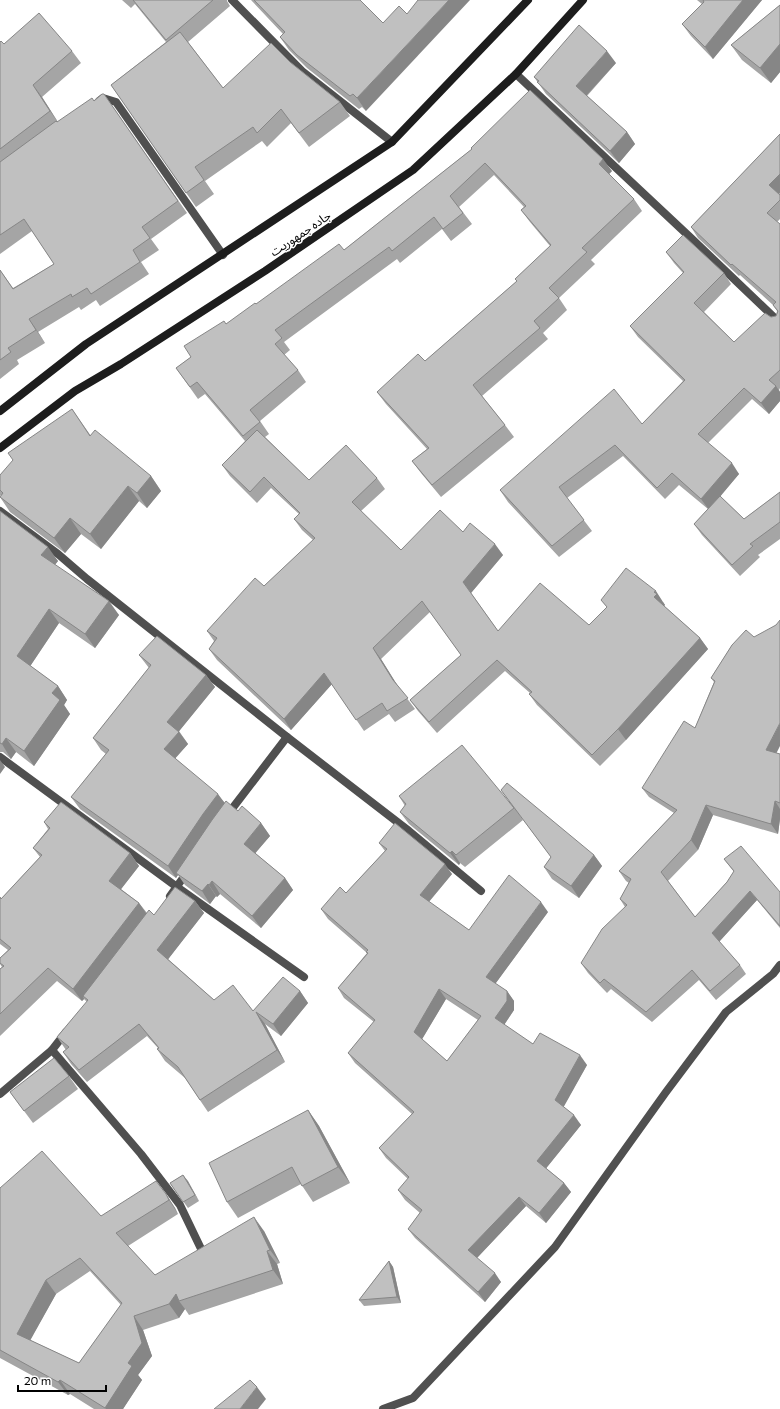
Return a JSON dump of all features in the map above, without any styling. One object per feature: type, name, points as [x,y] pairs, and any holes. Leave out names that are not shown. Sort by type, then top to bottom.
[{"type":"main road","name":"جاده جمهوریت","points":[[0,411],[86,344],[223,255],[392,142],[528,0]]},
{"type":"main road","name":"جاده جمهوریت","points":[[0,448],[75,391],[121,364],[258,276],[413,170],[516,74],[584,0]]},
{"type":"street","points":[[232,0],[303,72],[392,142]]},
{"type":"street","points":[[516,74],[780,323]]},
{"type":"street","points":[[90,108],[103,98],[116,102],[223,255]]},
{"type":"street","points":[[0,510],[58,554],[87,579],[287,737],[409,831],[481,891]]},
{"type":"street","points":[[221,823],[287,737]]},
{"type":"street","points":[[0,757],[177,887],[304,977]]},
{"type":"street","points":[[168,900],[195,861]]},
{"type":"street","points":[[383,1409],[413,1398],[555,1247],[666,1092],[726,1012],[773,974],[780,965]]},
{"type":"street","points":[[0,1094],[52,1050],[71,1025]]},
{"type":"street","points":[[52,1050],[141,1154],[180,1205],[204,1255]]},
{"type":"building","points":[[133,0],[213,0],[166,40]]},
{"type":"building","points":[[254,0],[360,0],[383,23],[399,6],[407,14],[418,0],[449,0],[357,98],[353,94],[350,96],[297,55],[280,37],[285,32]]},
{"type":"building","points":[[703,0],[743,0],[705,47],[682,24],[704,2]]},
{"type":"building","points":[[780,5],[780,44],[760,68],[731,45]]},
{"type":"building","points":[[39,13],[72,51],[33,85],[50,111],[0,149],[0,42],[1,41],[4,44]]},
{"type":"building","points":[[579,25],[607,51],[576,86],[627,132],[610,151],[537,82],[539,81],[534,77]]},
{"type":"building","points":[[180,32],[223,88],[271,43],[290,62],[340,102],[299,133],[281,109],[257,133],[253,127],[195,167],[204,180],[186,193],[111,85]]},
{"type":"building","points":[[530,90],[603,159],[599,164],[634,199],[582,248],[587,252],[549,288],[559,298],[534,321],[540,328],[473,385],[505,425],[432,485],[412,461],[429,448],[377,392],[418,354],[425,361],[517,281],[515,279],[551,245],[521,210],[526,206],[485,163],[450,196],[463,213],[443,229],[434,217],[392,251],[389,247],[275,330],[282,338],[275,344],[298,370],[250,410],[260,422],[243,436],[197,382],[190,387],[176,368],[191,357],[184,346],[224,321],[226,324],[339,244],[344,250],[472,149],[471,148]]},
{"type":"building","points":[[104,94],[178,201],[142,227],[150,238],[133,250],[140,262],[91,294],[87,288],[72,297],[71,294],[29,319],[36,330],[8,348],[11,352],[0,360],[0,270],[13,289],[54,264],[24,219],[0,235],[0,162],[56,121],[57,122],[92,98],[94,101]]},
{"type":"building","points":[[780,134],[780,174],[769,185],[780,195],[780,200],[767,213],[780,224],[780,370],[769,380],[776,386],[761,403],[744,388],[698,434],[732,463],[701,499],[672,473],[657,488],[615,445],[559,487],[584,520],[552,546],[500,490],[614,389],[642,424],[685,380],[630,326],[684,272],[666,252],[683,235],[724,273],[694,303],[734,342],[765,313],[771,317],[776,316],[778,311],[773,305],[776,302],[732,264],[731,265],[691,227]]},
{"type":"building","points":[[72,409],[90,436],[95,430],[151,476],[137,493],[128,486],[90,534],[70,518],[54,538],[0,497],[3,493],[0,490],[0,475],[13,460],[8,453]]},
{"type":"building","points":[[257,430],[309,480],[346,445],[377,478],[352,502],[401,550],[440,510],[463,532],[470,523],[495,544],[463,582],[498,631],[540,583],[589,625],[607,607],[601,600],[626,568],[656,591],[654,592],[657,594],[654,597],[700,638],[618,729],[592,755],[529,694],[532,692],[497,660],[429,722],[410,700],[461,655],[422,601],[373,648],[393,680],[408,698],[387,711],[382,703],[356,720],[324,673],[284,719],[209,649],[217,638],[207,631],[255,578],[264,586],[315,538],[294,519],[300,513],[264,477],[250,492],[222,465]]},
{"type":"building","points":[[780,492],[780,522],[750,544],[753,546],[732,565],[694,524],[720,496],[744,519]]},
{"type":"building","points":[[0,511],[48,547],[41,555],[109,601],[85,634],[49,609],[17,656],[58,686],[52,693],[60,700],[24,751],[6,738],[2,744],[0,743]]},
{"type":"building","points":[[780,620],[780,723],[766,750],[780,754],[780,803],[775,801],[771,824],[706,805],[691,840],[661,872],[695,917],[727,882],[734,871],[724,859],[741,846],[780,892],[780,926],[750,891],[712,933],[740,965],[710,991],[692,970],[646,1012],[604,979],[600,983],[581,963],[602,929],[627,905],[620,899],[631,879],[619,871],[677,810],[642,788],[684,721],[695,728],[715,681],[711,678],[732,645],[746,630],[754,637],[776,625]]},
{"type":"building","points":[[157,636],[206,675],[167,722],[179,732],[164,749],[218,794],[168,866],[71,797],[109,750],[93,738],[151,665],[139,655]]},
{"type":"building","points":[[462,745],[514,808],[456,855],[452,851],[450,853],[400,812],[406,804],[399,796]]},
{"type":"building","points":[[507,783],[594,855],[571,886],[544,867],[551,857],[501,790]]},
{"type":"building","points":[[226,801],[238,811],[242,806],[261,823],[244,844],[285,878],[252,916],[212,881],[202,891],[176,873]]},
{"type":"building","points":[[61,802],[130,853],[109,881],[139,903],[73,989],[48,968],[0,1014],[0,969],[4,966],[0,963],[0,958],[11,948],[0,939],[0,897],[1,899],[42,855],[33,848],[50,828],[44,822]]},
{"type":"building","points":[[395,823],[445,864],[420,895],[469,930],[509,875],[541,902],[486,977],[507,991],[507,1001],[495,1018],[533,1044],[540,1033],[580,1055],[555,1100],[574,1115],[537,1161],[564,1183],[539,1213],[519,1197],[468,1250],[495,1273],[478,1292],[408,1229],[422,1210],[398,1190],[409,1177],[379,1148],[414,1112],[348,1053],[375,1020],[338,988],[368,953],[366,952],[368,950],[321,909],[340,887],[346,893],[387,849],[379,843]],"holes":[[[439,989],[481,1016],[447,1061],[414,1032]]]},
{"type":"building","points":[[175,887],[195,901],[157,950],[214,1000],[233,985],[253,1011],[283,977],[300,991],[273,1024],[256,1012],[277,1050],[200,1100],[178,1067],[157,1049],[159,1048],[139,1024],[79,1070],[63,1052],[69,1047],[57,1037],[88,1000],[83,996],[149,910],[154,915]]},
{"type":"building","points":[[54,1058],[69,1076],[24,1111],[10,1092]]},
{"type":"building","points":[[308,1110],[338,1167],[302,1186],[292,1167],[227,1202],[209,1163]]},
{"type":"building","points":[[42,1151],[101,1216],[156,1181],[169,1200],[116,1233],[155,1275],[254,1217],[270,1250],[267,1251],[273,1270],[179,1301],[176,1294],[169,1304],[134,1316],[142,1343],[128,1363],[132,1366],[105,1408],[60,1380],[58,1382],[0,1350],[0,1188]],"holes":[[[80,1258],[122,1303],[79,1363],[17,1334],[46,1280]]]},
{"type":"building","points":[[183,1175],[195,1195],[183,1202],[170,1183]]},
{"type":"building","points":[[389,1261],[397,1297],[359,1300]]},
{"type":"building","points":[[250,1380],[257,1387],[240,1409],[214,1409]]}]
